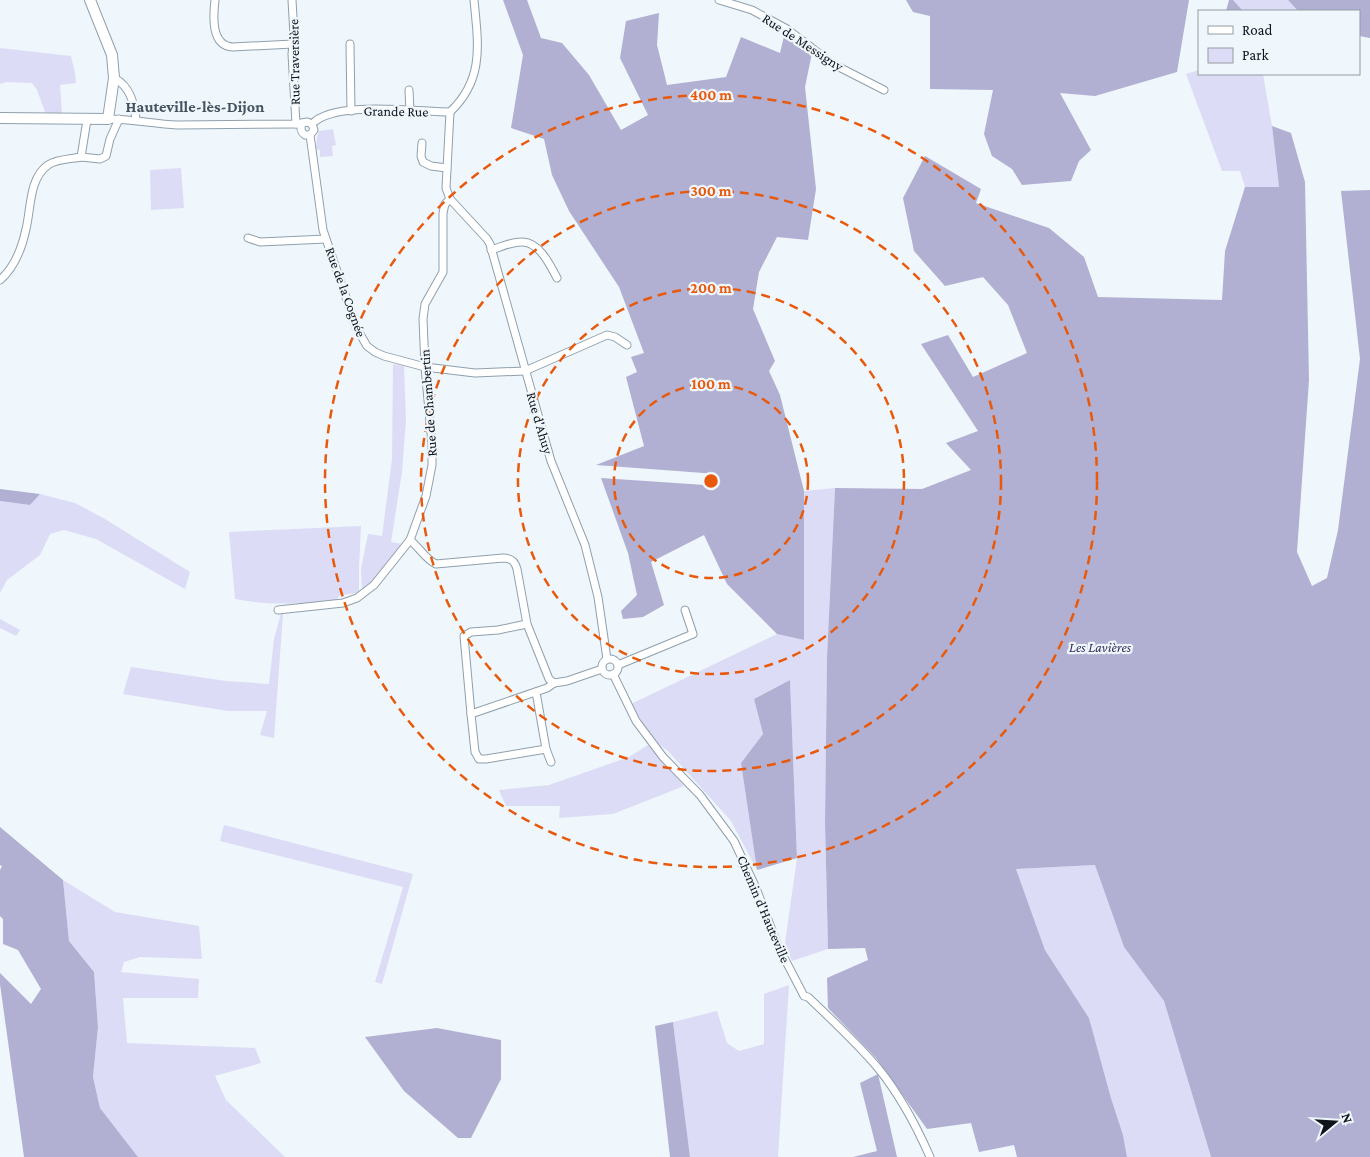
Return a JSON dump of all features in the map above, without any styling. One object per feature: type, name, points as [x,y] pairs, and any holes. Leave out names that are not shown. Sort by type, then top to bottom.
[{"type":"street","points":[[0,118],[108,119],[114,78],[112,55],[90,0]]},
{"type":"street","points":[[215,0],[216,34],[220,42],[226,46],[292,44]]},
{"type":"street","name":"Rue Traversière","points":[[292,0],[292,44],[299,124]]},
{"type":"street","points":[[450,112],[469,86],[478,61],[474,0]]},
{"type":"street","name":"Rue de Messigny","points":[[719,0],[752,10],[788,29],[832,64],[884,90]]},
{"type":"street","points":[[350,44],[351,111]]},
{"type":"street","points":[[114,78],[123,84],[131,95],[136,120]]},
{"type":"street","points":[[409,90],[410,111]]},
{"type":"street","name":"Grande Rue","points":[[108,119],[177,125],[299,124],[306,122],[312,124],[325,115],[351,111],[377,109],[450,112]]},
{"type":"street","name":"Rue de Chambertin","points":[[278,610],[343,604],[357,598],[374,585],[410,540],[426,496],[433,454],[424,367],[424,311],[428,298],[442,276],[443,213],[445,204],[450,199],[446,188],[450,112]]},
{"type":"street","points":[[0,280],[11,269],[17,257],[26,231],[36,178],[40,172],[52,162],[82,157],[100,159],[106,156],[110,139],[119,119]]},
{"type":"street","points":[[82,157],[87,120]]},
{"type":"street","name":"Rue de la Cognée","points":[[299,124],[302,132],[305,135],[310,135]]},
{"type":"street","name":"Rue de la Cognée","points":[[312,124],[314,130],[310,135],[321,219],[353,318],[367,346],[384,356],[424,367],[475,373],[525,371]]},
{"type":"street","points":[[422,143],[421,156],[423,162],[432,166],[447,168]]},
{"type":"street","name":"Rue d'Ahuy","points":[[450,199],[487,239],[492,250],[551,461],[577,523],[590,563],[598,597],[607,659]]},
{"type":"street","points":[[248,238],[260,242],[326,239]]},
{"type":"street","points":[[492,250],[516,242],[526,242],[541,252],[557,278]]},
{"type":"street","points":[[525,371],[607,335],[615,337],[627,345]]},
{"type":"street","points":[[410,540],[430,562],[436,564],[503,558],[513,561],[517,569],[527,624],[546,672],[554,683]]},
{"type":"street","points":[[618,665],[693,634],[685,610]]},
{"type":"street","points":[[527,624],[498,630],[471,632],[464,636],[475,752],[479,759],[486,760],[546,749]]},
{"type":"street","points":[[607,659],[614,660],[618,665],[618,670],[613,674],[607,674],[602,669],[607,659]]},
{"type":"street","points":[[471,714],[547,688],[554,683],[567,681],[602,669]]},
{"type":"street","name":"Chemin d'Hauteville","points":[[613,674],[636,721],[664,757],[700,795],[734,841],[756,888],[778,946],[804,996],[808,997],[878,1068],[898,1094],[914,1122],[930,1157]]},
{"type":"street","points":[[536,692],[546,749],[551,762]]},
{"type":"green space","points":[[503,0],[527,0],[541,38],[562,43],[589,75],[621,130],[648,115],[620,58],[626,21],[659,13],[657,45],[667,85],[726,77],[741,37],[780,53],[785,32],[812,53],[805,87],[816,189],[808,240],[777,237],[759,272],[753,309],[775,361],[769,371],[780,395],[804,491],[804,640],[777,634],[727,584],[704,535],[651,562],[664,605],[643,617],[623,619],[621,611],[637,595],[628,553],[601,478],[705,485],[717,474],[596,465],[644,446],[626,377],[637,372],[631,357],[644,353],[619,287],[569,211],[552,175],[544,139],[511,128],[523,55]]},
{"type":"green space","points":[[906,0],[1189,0],[1177,72],[1095,96],[1060,93],[1091,150],[1079,161],[1071,181],[1022,185],[1012,169],[992,156],[984,134],[993,90],[930,89],[930,16],[913,12]]},
{"type":"green space","points":[[1229,0],[1233,0],[1242,10],[1226,10]]},
{"type":"green space","points":[[1233,0],[1288,0],[1297,10],[1242,10]]},
{"type":"green space","points":[[1288,0],[1370,0],[1370,38],[1360,36],[1360,10],[1297,10]]},
{"type":"green space","points":[[0,48],[71,56],[76,83],[60,85],[62,113],[51,114],[45,112],[37,90],[32,83],[6,82],[0,84]]},
{"type":"green space","points":[[1198,70],[1198,75],[1263,75],[1272,126],[1279,187],[1245,187],[1240,171],[1222,171],[1186,74]]},
{"type":"green space","name":"Les Lavières","points":[[1272,126],[1291,133],[1305,182],[1309,380],[1297,552],[1312,586],[1327,578],[1338,530],[1360,359],[1341,191],[1370,190],[1370,1157],[1211,1157],[1164,1001],[1124,947],[1095,865],[1016,869],[1045,950],[1089,1018],[1123,1135],[1127,1157],[1017,1157],[1014,1145],[979,1152],[971,1123],[927,1129],[876,1058],[828,1008],[827,978],[868,960],[865,948],[828,949],[825,822],[827,657],[835,488],[922,489],[971,470],[946,443],[978,431],[921,344],[948,335],[973,377],[1027,353],[1008,305],[983,277],[945,286],[914,251],[903,198],[925,156],[981,189],[976,203],[1049,228],[1084,257],[1098,297],[1222,300],[1225,251],[1245,187],[1279,187]]},
{"type":"green space","points":[[333,129],[336,145],[332,146],[333,156],[320,157],[320,150],[316,149],[319,131]]},
{"type":"green space","points":[[181,168],[184,208],[151,210],[150,170]]},
{"type":"green space","points":[[393,364],[404,366],[406,420],[402,472],[391,542],[404,544],[379,576],[362,591],[361,569],[368,534],[382,536],[392,459]]},
{"type":"green space","points":[[835,488],[827,657],[825,822],[828,949],[792,961],[785,943],[797,858],[790,680],[754,699],[763,734],[741,763],[757,870],[731,821],[668,751],[654,741],[631,704],[777,634],[804,640],[804,491]]},
{"type":"green space","points":[[0,489],[40,494],[30,505],[0,501]]},
{"type":"green space","points":[[40,494],[75,503],[105,519],[190,572],[185,589],[96,539],[64,530],[50,534],[40,555],[7,580],[0,593],[0,501],[30,505]]},
{"type":"green space","points":[[361,526],[359,593],[340,595],[335,602],[273,603],[235,599],[229,532]]},
{"type":"green space","points":[[281,613],[283,614],[274,738],[260,735],[267,711],[228,711],[123,694],[131,667],[226,681],[269,684],[274,639]]},
{"type":"green space","points":[[0,619],[20,630],[16,636],[0,628]]},
{"type":"green space","points":[[790,680],[797,858],[757,870],[741,763],[763,734],[754,699]]},
{"type":"green space","points":[[648,745],[684,786],[613,814],[559,818],[560,806],[506,806],[499,790],[549,785],[629,757]]},
{"type":"green space","points":[[224,825],[413,874],[382,984],[375,982],[403,887],[220,841]]},
{"type":"green space","points":[[0,827],[63,880],[69,941],[94,972],[98,1027],[93,1077],[100,1108],[138,1157],[24,1157],[0,973],[31,1004],[41,989],[18,950],[3,944],[3,919],[0,916],[0,870],[2,866],[0,865]]},
{"type":"green space","points":[[1095,865],[1124,947],[1164,1001],[1211,1157],[1127,1157],[1123,1135],[1089,1018],[1045,950],[1016,869]]},
{"type":"green space","points":[[63,880],[115,912],[199,926],[202,959],[140,957],[124,962],[121,972],[199,979],[198,998],[123,998],[127,1043],[255,1048],[261,1063],[215,1076],[226,1100],[285,1157],[138,1157],[100,1108],[93,1077],[98,1027],[94,972],[69,941]]},
{"type":"green space","points":[[789,985],[778,1157],[690,1157],[673,1022],[717,1011],[727,1043],[739,1051],[764,1044],[764,994]]},
{"type":"green space","points":[[673,1022],[690,1157],[670,1157],[655,1026]]},
{"type":"green space","points":[[437,1028],[501,1040],[501,1079],[471,1138],[458,1138],[404,1091],[365,1037]]},
{"type":"green space","points":[[878,1074],[897,1157],[853,1157],[877,1151],[860,1083]]},
{"type":"district","name":"Hauteville-lès-Dijon","points":[[195,106]]}]
